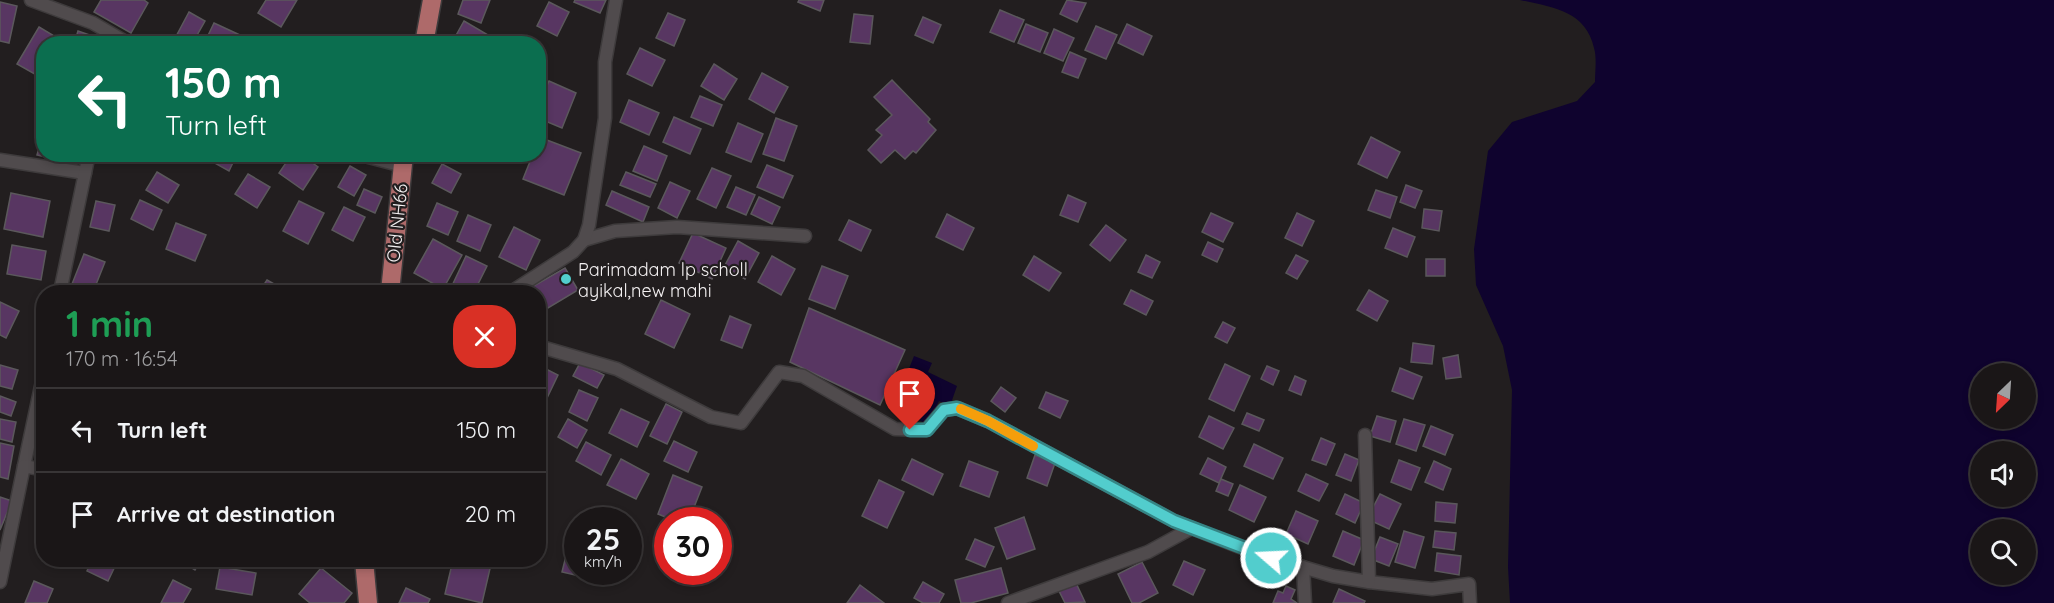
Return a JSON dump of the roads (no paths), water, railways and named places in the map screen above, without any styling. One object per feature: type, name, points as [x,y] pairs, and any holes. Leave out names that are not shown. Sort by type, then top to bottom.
[{"type":"main road","points":[[425,36],[432,0]]},
{"type":"main road","name":"Old NH66","points":[[391,285],[403,162]]},
{"type":"main road","points":[[365,567],[368,603]]},
{"type":"street","points":[[31,0],[93,23],[115,36]]},
{"type":"street","points":[[522,285],[573,252],[584,240],[589,225],[605,118],[605,62],[616,0]]},
{"type":"street","points":[[0,160],[85,173]]},
{"type":"street","points":[[61,285],[87,162]]},
{"type":"street","points":[[584,240],[615,231],[677,227],[805,236]]},
{"type":"street","points":[[546,348],[617,369],[711,417],[741,423],[779,372],[803,376],[895,429],[927,430],[944,410],[957,408],[988,421],[1054,458],[1192,528],[1255,553],[1333,576],[1370,582],[1432,589],[1468,584],[1470,603]]},
{"type":"street","points":[[0,582],[36,410]]},
{"type":"street","points":[[1365,435],[1370,582]]},
{"type":"street","points":[[24,466],[36,468]]},
{"type":"street","points":[[1008,603],[1148,552],[1192,528]]},
{"type":"street","points":[[1303,567],[1305,603]]},
{"type":"street","points":[[1047,590],[1052,603]]},
{"type":"place","name":"Parimadam lp scholl ayikal,new mahi","points":[[566,279]]}]
